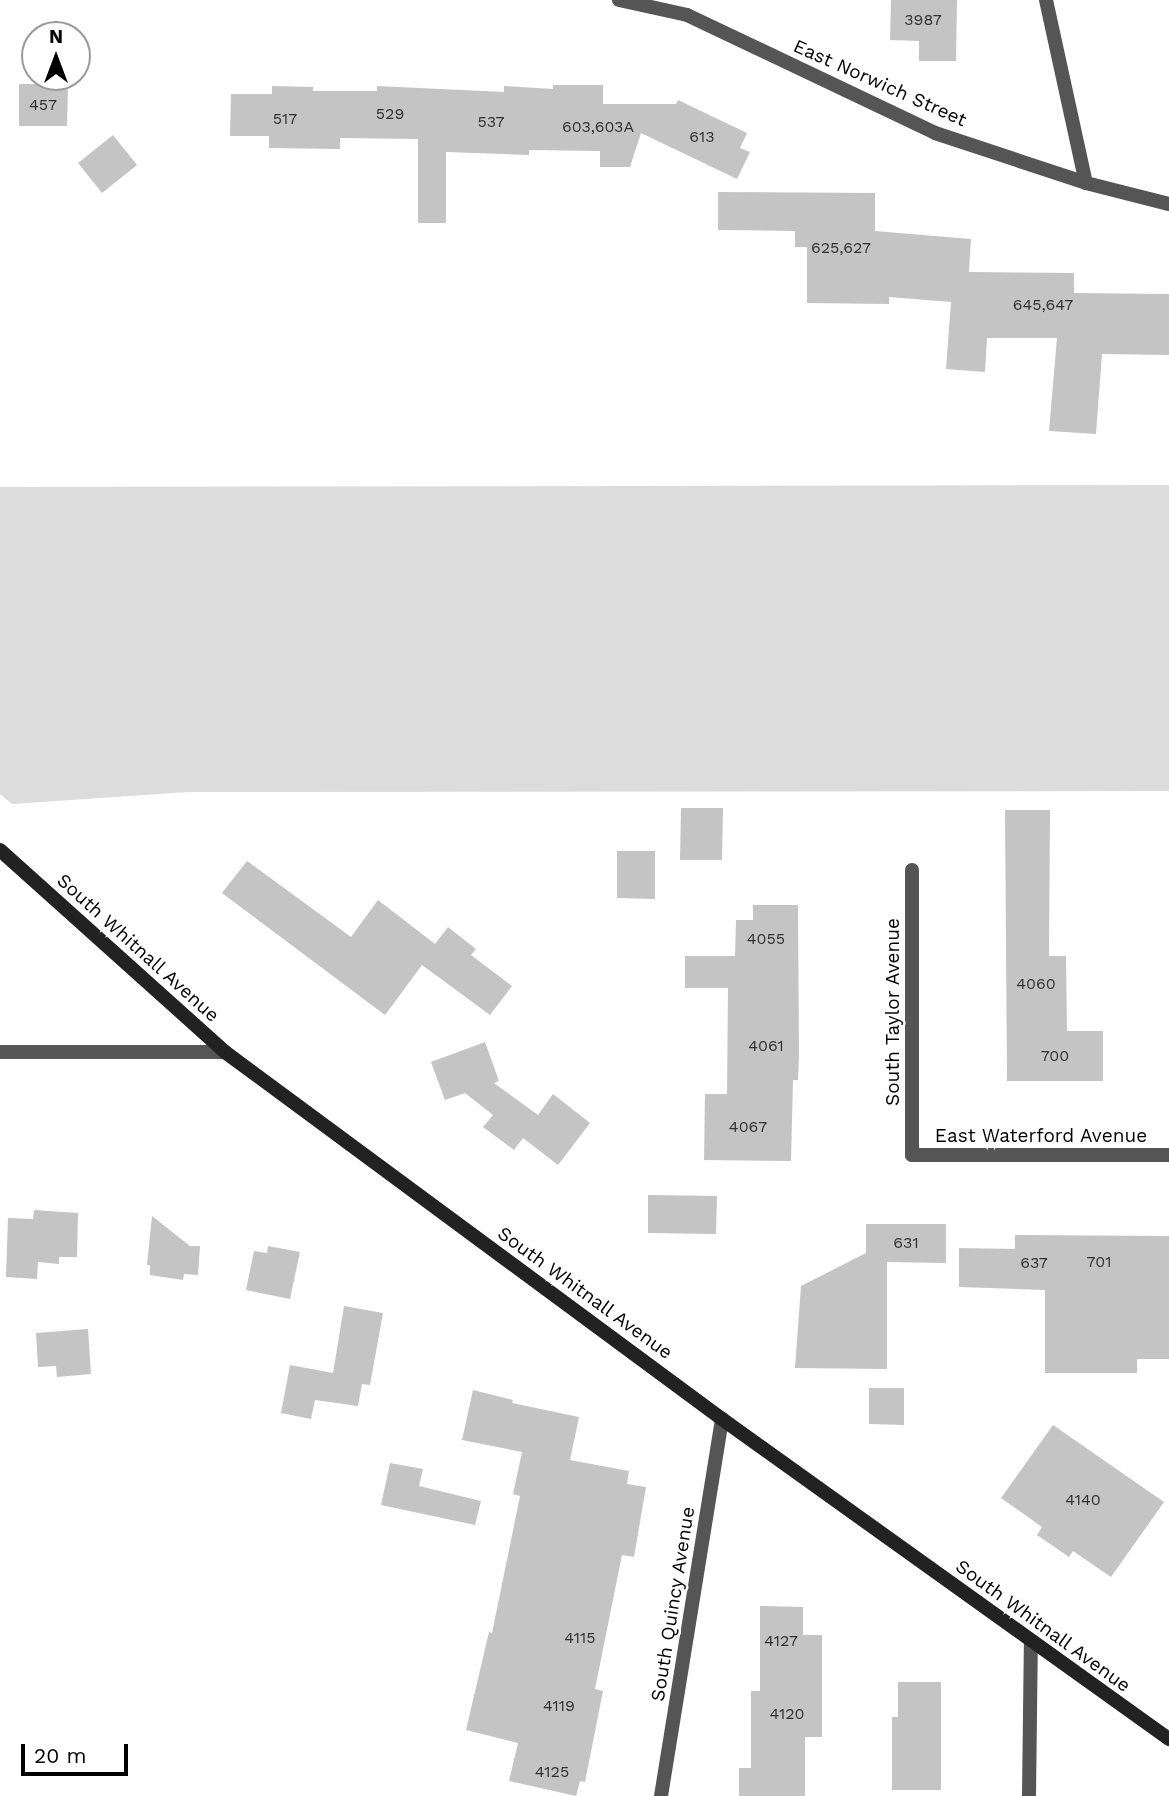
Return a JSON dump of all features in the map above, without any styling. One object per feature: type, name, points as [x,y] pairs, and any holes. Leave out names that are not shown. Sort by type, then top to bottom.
[{"type":"street","name":"East Norwich Street","points":[[619,0],[687,15],[936,133],[1086,183],[1169,204]]},
{"type":"street","points":[[1046,0],[1086,183]]},
{"type":"street","name":"South Whitnall Avenue","points":[[0,850],[225,1052],[722,1419],[1169,1739]]},
{"type":"street","name":"South Taylor Avenue","points":[[912,870],[912,1155]]},
{"type":"street","points":[[0,1052],[225,1052]]},
{"type":"street","name":"East Waterford Avenue","points":[[912,1155],[1169,1155]]},
{"type":"street","name":"South Quincy Avenue","points":[[662,1796],[722,1419]]},
{"type":"street","points":[[1029,1796],[1031,1642]]},
{"type":"shaded area","points":[[1169,485],[1169,791],[188,792],[12,804],[0,794],[0,487]]},
{"type":"building","points":[[891,0],[957,0],[956,61],[919,61],[919,41],[890,40]]},
{"type":"building","points":[[19,84],[21,91],[68,91],[67,126],[19,126]]},
{"type":"building","points":[[553,85],[603,85],[603,104],[676,104],[678,100],[747,133],[740,148],[750,152],[737,179],[641,133],[630,167],[600,167],[600,151],[529,150],[529,155],[446,152],[446,223],[418,223],[418,139],[340,138],[340,149],[269,148],[269,136],[230,136],[231,94],[272,94],[272,86],[313,87],[313,91],[377,91],[377,86],[504,92],[504,86],[553,89]]},
{"type":"building","points":[[113,135],[137,165],[102,193],[78,163]]},
{"type":"building","points":[[718,192],[875,193],[875,231],[971,239],[969,272],[1074,273],[1074,293],[1169,294],[1169,355],[1102,354],[1096,434],[1049,431],[1057,338],[987,338],[985,372],[946,369],[951,302],[889,297],[889,304],[807,303],[807,247],[795,247],[795,231],[718,230]]},
{"type":"building","points":[[681,808],[723,808],[722,860],[680,860]]},
{"type":"building","points":[[1005,810],[1050,810],[1049,956],[1066,956],[1067,1031],[1103,1031],[1103,1081],[1007,1081]]},
{"type":"building","points":[[617,851],[655,851],[655,899],[617,898]]},
{"type":"building","points":[[247,861],[351,937],[378,900],[435,944],[448,927],[476,949],[471,955],[512,986],[490,1015],[422,965],[385,1015],[222,893]]},
{"type":"building","points":[[753,905],[798,905],[799,1056],[798,1080],[793,1080],[791,1161],[704,1160],[705,1094],[727,1094],[728,988],[685,988],[685,956],[735,956],[736,920],[753,920]]},
{"type":"building","points":[[485,1042],[499,1081],[494,1083],[538,1115],[553,1094],[590,1123],[558,1165],[523,1138],[514,1150],[483,1127],[493,1115],[465,1093],[445,1100],[431,1062]]},
{"type":"building","points":[[648,1195],[717,1196],[716,1234],[648,1233]]},
{"type":"building","points":[[34,1210],[78,1213],[77,1257],[59,1257],[59,1264],[38,1262],[37,1279],[6,1277],[8,1218],[33,1219]]},
{"type":"building","points":[[152,1216],[190,1246],[200,1246],[198,1275],[184,1274],[183,1280],[150,1275],[150,1265],[147,1265]]},
{"type":"building","points":[[866,1224],[946,1224],[946,1263],[887,1262],[887,1369],[795,1368],[801,1286],[866,1253]]},
{"type":"building","points":[[1015,1235],[1169,1236],[1169,1359],[1137,1359],[1137,1373],[1045,1373],[1045,1290],[959,1287],[959,1248],[1015,1249]]},
{"type":"building","points":[[268,1246],[300,1252],[290,1299],[246,1290],[254,1251],[267,1253]]},
{"type":"building","points":[[344,1306],[383,1313],[370,1385],[362,1384],[358,1406],[315,1400],[311,1419],[281,1413],[290,1365],[333,1373]]},
{"type":"building","points":[[88,1329],[91,1374],[57,1377],[56,1366],[38,1367],[36,1333]]},
{"type":"building","points":[[869,1388],[904,1388],[904,1425],[869,1424]]},
{"type":"building","points":[[473,1390],[513,1400],[512,1403],[579,1417],[570,1460],[629,1471],[627,1484],[646,1487],[634,1557],[622,1555],[595,1689],[603,1691],[585,1782],[580,1781],[576,1796],[509,1781],[518,1743],[466,1730],[489,1632],[492,1633],[520,1496],[513,1494],[522,1452],[462,1440]]},
{"type":"building","points":[[1053,1425],[1164,1502],[1111,1577],[1073,1551],[1069,1557],[1037,1535],[1042,1527],[1001,1498]]},
{"type":"building","points":[[390,1463],[423,1469],[419,1486],[481,1501],[475,1525],[381,1505]]},
{"type":"building","points":[[760,1606],[803,1607],[803,1635],[822,1635],[822,1737],[805,1737],[805,1796],[739,1796],[739,1768],[751,1768],[751,1691],[760,1691]]},
{"type":"building","points":[[898,1682],[941,1682],[941,1790],[892,1790],[892,1717],[898,1717]]}]
